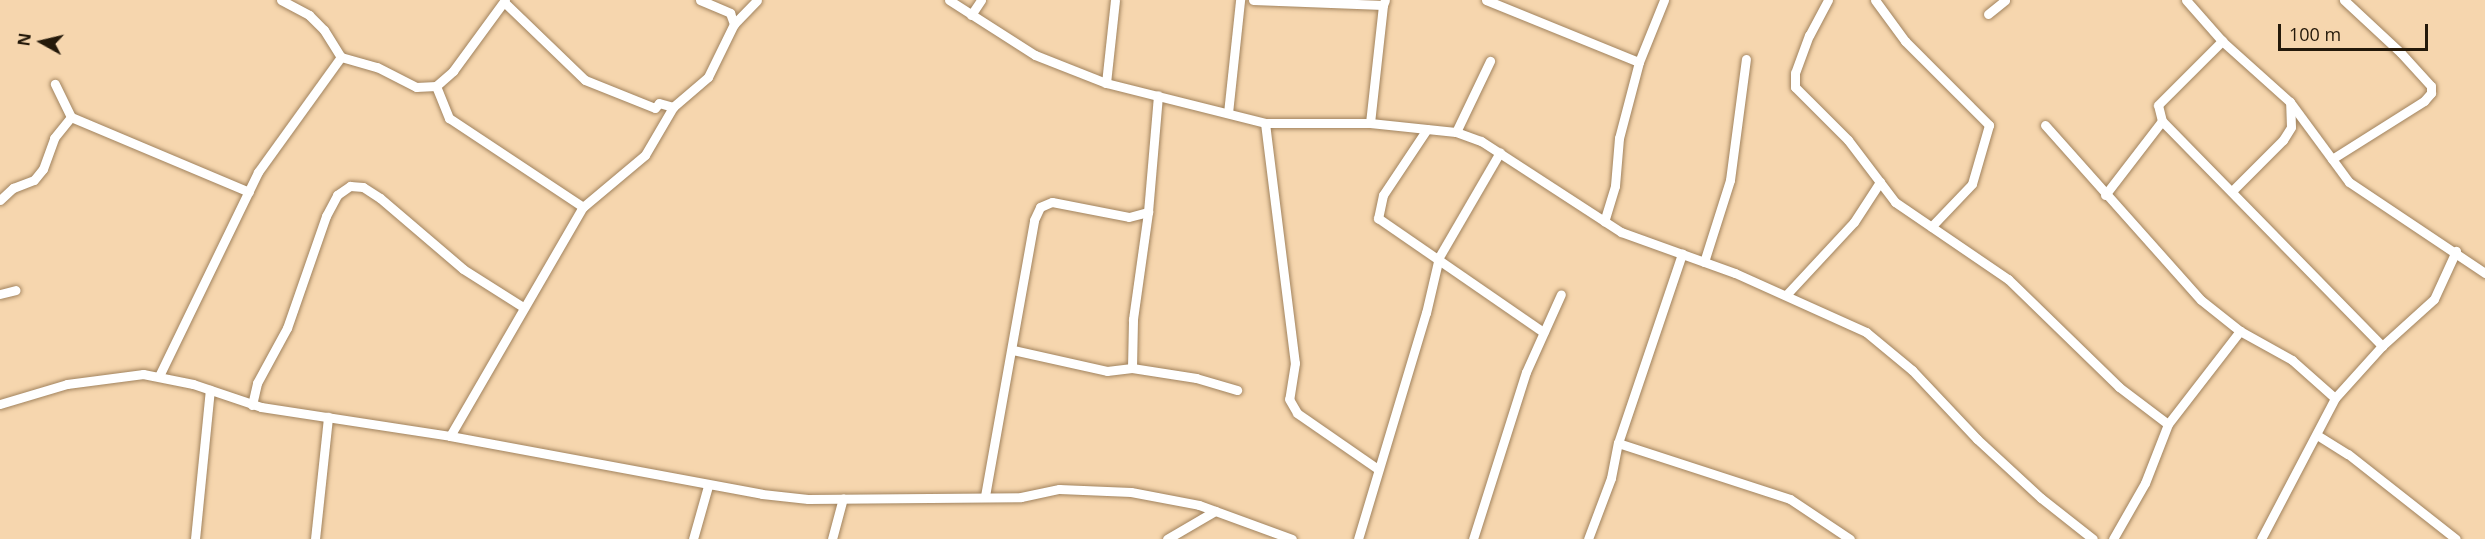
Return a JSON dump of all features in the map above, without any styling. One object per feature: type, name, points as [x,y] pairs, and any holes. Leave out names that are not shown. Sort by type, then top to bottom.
[{"type":"street","points":[[281,0],[309,15],[324,30],[341,57],[377,67],[416,87],[436,86],[453,71],[505,1],[585,80],[655,108],[659,103],[673,107]]},
{"type":"street","points":[[700,0],[730,13],[734,24]]},
{"type":"street","points":[[450,436],[583,207],[645,155],[673,107],[708,77],[734,24],[758,0]]},
{"type":"street","points":[[949,0],[1035,55],[1106,83],[1265,123],[1370,123],[1456,132],[1500,152],[1565,198],[1621,232],[1787,294],[1888,347],[2017,476],[2093,539]]},
{"type":"street","points":[[971,15],[981,0]]},
{"type":"street","points":[[1106,83],[1114,0]]},
{"type":"street","points":[[1228,113],[1240,0]]},
{"type":"street","points":[[1253,0],[1384,3],[1370,123]]},
{"type":"street","points":[[1486,0],[1640,62]]},
{"type":"street","points":[[1604,221],[1615,186],[1619,138],[1640,62],[1664,0]]},
{"type":"street","points":[[1828,0],[1809,35],[1795,73],[1796,87],[1848,140],[1895,202],[2008,279],[2118,387],[2168,424]]},
{"type":"street","points":[[1875,0],[1905,41],[1989,125],[1972,184],[1931,227]]},
{"type":"street","points":[[1988,14],[2005,0]]},
{"type":"street","points":[[2187,0],[2222,41],[2290,102],[2349,182],[2483,268]]},
{"type":"street","points":[[2332,159],[2424,101],[2431,93],[2431,86],[2401,53],[2344,0]]},
{"type":"street","points":[[2222,41],[2158,105],[2162,121],[2232,190],[2346,313],[2382,345]]},
{"type":"street","points":[[159,376],[265,162],[341,57]]},
{"type":"street","points":[[1704,262],[1730,180],[1746,59]]},
{"type":"street","points":[[1456,132],[1490,61]]},
{"type":"street","points":[[55,84],[71,117],[249,192]]},
{"type":"street","points":[[436,86],[449,118],[583,207]]},
{"type":"street","points":[[1132,368],[1133,319],[1148,212],[1158,95]]},
{"type":"street","points":[[2232,190],[2283,140],[2291,127],[2290,102]]},
{"type":"street","points":[[0,200],[13,188],[34,180],[43,169],[54,138],[71,117]]},
{"type":"street","points":[[2105,195],[2162,121]]},
{"type":"street","points":[[1265,123],[1295,363],[1289,399],[1297,413],[1378,469]]},
{"type":"street","points":[[2045,125],[2201,300],[2240,331],[2292,360],[2335,398]]},
{"type":"street","points":[[1427,129],[1383,195],[1378,218],[1439,257],[1469,283],[1543,332]]},
{"type":"street","points":[[1358,539],[1424,323],[1439,257],[1500,152]]},
{"type":"street","points":[[1787,294],[1854,222],[1880,182]]},
{"type":"street","points":[[252,405],[257,383],[287,328],[326,216],[337,195],[350,186],[363,187],[381,198],[463,269],[523,308]]},
{"type":"street","points":[[985,496],[1013,350],[1034,220],[1040,207],[1052,202],[1129,217],[1148,212]]},
{"type":"street","points":[[2261,539],[2335,398],[2382,345],[2434,299],[2456,251]]},
{"type":"street","points":[[1588,539],[1682,254]]},
{"type":"street","points":[[0,294],[16,290]]},
{"type":"street","points":[[1473,539],[1526,372],[1561,294]]},
{"type":"street","points":[[2113,539],[2145,483],[2168,424],[2240,331]]},
{"type":"street","points":[[1013,350],[1107,371],[1132,368],[1237,390]]},
{"type":"street","points":[[0,404],[67,384],[123,376],[159,376],[210,390],[252,405],[450,436],[708,486],[808,499],[1021,497],[1059,489],[1131,492],[1215,511],[1292,539]]},
{"type":"street","points":[[195,539],[210,390]]},
{"type":"street","points":[[315,539],[328,417]]},
{"type":"street","points":[[2317,435],[2348,454],[2456,539]]},
{"type":"street","points":[[1618,443],[1790,500],[1850,539]]},
{"type":"street","points":[[693,539],[708,486]]},
{"type":"street","points":[[832,539],[843,498]]},
{"type":"street","points":[[1167,539],[1215,511]]}]
